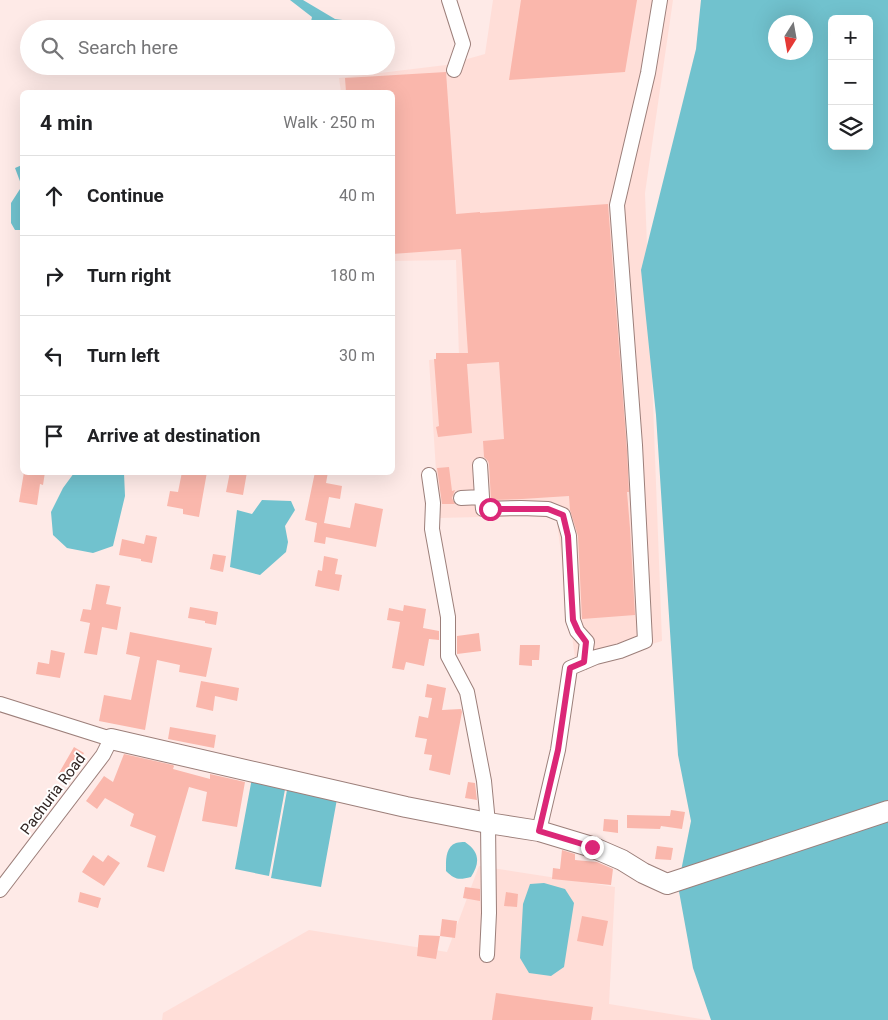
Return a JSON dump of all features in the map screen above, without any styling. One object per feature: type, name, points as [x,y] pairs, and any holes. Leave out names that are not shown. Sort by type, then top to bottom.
[{"type":"main road","points":[[111,740],[406,807],[539,831],[592,847],[622,860],[642,874],[667,884],[888,810]]},
{"type":"street","points":[[449,0],[463,44],[454,70]]},
{"type":"street","points":[[539,831],[558,750],[570,668],[596,657],[620,651],[645,641],[635,445],[617,205],[648,73],[660,0]]},
{"type":"street","points":[[480,465],[483,509],[548,509],[563,515],[568,536],[573,620],[586,642],[584,662]]},
{"type":"street","points":[[429,475],[433,503],[432,529],[448,617],[448,656],[467,692],[484,782],[488,823],[489,913],[487,955]]},
{"type":"street","points":[[461,498],[482,497]]},
{"type":"street","points":[[0,704],[111,740]]},
{"type":"street","name":"Pachuria Road","points":[[0,890],[102,755],[111,740]]},
{"type":"shaded area","points":[[493,0],[673,0],[645,193],[662,641],[576,666],[556,515],[439,518],[429,360],[459,357],[456,260],[395,261],[395,90],[341,90],[339,78],[364,75],[395,75],[395,71],[446,65],[485,54]]},
{"type":"shaded area","points":[[479,866],[615,887],[609,1004],[707,1020],[162,1020],[163,1013],[309,930],[447,952]]},
{"type":"water","points":[[290,0],[303,0],[335,19],[342,20],[311,20],[312,17]]},
{"type":"water","points":[[701,0],[888,0],[888,1020],[711,1020],[693,968],[678,886],[691,821],[678,755],[656,415],[641,270],[696,49]]},
{"type":"water","points":[[20,166],[20,181],[15,168]]},
{"type":"water","points":[[20,189],[20,230],[15,230],[11,223],[11,203]]},
{"type":"water","points":[[73,475],[124,475],[125,496],[113,546],[93,553],[67,548],[53,535],[51,512],[63,488]]},
{"type":"water","points":[[262,500],[291,501],[295,510],[285,526],[288,542],[286,552],[260,575],[230,567],[237,510],[252,514]]},
{"type":"water","points":[[252,778],[286,784],[269,876],[235,869]]},
{"type":"water","points":[[287,790],[337,799],[321,887],[271,878]]},
{"type":"water","points":[[465,842],[476,854],[476,867],[471,877],[457,879],[446,871],[447,855],[452,845]]},
{"type":"water","points":[[544,883],[565,889],[574,903],[564,967],[551,976],[529,973],[520,958],[523,904],[530,884]]},
{"type":"building","points":[[521,0],[637,0],[625,72],[509,80]]},
{"type":"building","points":[[446,72],[456,214],[608,204],[627,450],[629,492],[627,492],[635,615],[582,619],[578,536],[570,510],[569,496],[491,500],[489,464],[484,457],[483,441],[504,439],[499,362],[467,364],[472,433],[438,437],[436,427],[439,426],[434,359],[436,359],[436,353],[468,353],[461,249],[395,254],[395,90],[346,90],[345,78]]},
{"type":"building","points":[[449,467],[452,491],[455,490],[452,498],[455,504],[442,504],[437,468]]},
{"type":"building","points":[[24,475],[45,475],[43,485],[40,484],[37,505],[19,502]]},
{"type":"building","points":[[181,475],[206,475],[199,517],[183,514],[183,509],[167,506],[170,491],[178,492]]},
{"type":"building","points":[[229,475],[246,475],[243,495],[226,492]]},
{"type":"building","points":[[314,475],[327,475],[326,483],[342,486],[340,499],[329,497],[324,523],[350,528],[355,503],[383,509],[376,547],[326,537],[325,544],[314,542],[317,523],[305,520]]},
{"type":"building","points":[[146,535],[157,537],[152,563],[119,555],[122,539],[144,544]]},
{"type":"building","points":[[213,554],[226,556],[223,572],[210,569]]},
{"type":"building","points":[[324,556],[338,559],[335,574],[342,575],[339,591],[315,586],[318,570],[322,571]]},
{"type":"building","points":[[96,584],[110,586],[106,604],[121,607],[117,630],[102,627],[97,655],[84,653],[90,623],[80,621],[83,609],[91,610]]},
{"type":"building","points":[[404,605],[426,609],[423,628],[439,631],[439,640],[429,639],[424,666],[406,662],[404,670],[392,668],[400,622],[387,620],[389,608],[403,611]]},
{"type":"building","points":[[190,607],[218,612],[216,625],[188,618]]},
{"type":"building","points":[[130,632],[212,648],[206,677],[179,672],[180,665],[157,660],[145,730],[99,721],[104,695],[131,700],[140,657],[126,654]]},
{"type":"building","points":[[479,633],[481,651],[457,654],[457,636]]},
{"type":"building","points":[[520,645],[540,645],[539,660],[532,660],[532,666],[519,665]]},
{"type":"building","points":[[51,650],[65,653],[60,678],[36,674],[38,662],[49,664]]},
{"type":"building","points":[[201,681],[239,688],[237,701],[215,696],[213,711],[196,707]]},
{"type":"building","points":[[427,684],[446,688],[442,710],[461,709],[462,712],[450,775],[429,770],[432,755],[424,754],[427,739],[415,737],[419,716],[428,718],[432,698],[425,697]]},
{"type":"building","points":[[170,727],[216,735],[214,748],[168,739]]},
{"type":"building","points":[[74,747],[84,753],[69,779],[59,773]]},
{"type":"building","points":[[124,754],[173,765],[173,769],[210,779],[210,774],[245,782],[237,827],[202,821],[207,792],[189,787],[164,872],[147,867],[156,836],[130,826],[134,814],[105,798],[97,809],[86,801],[104,776],[113,782]]},
{"type":"building","points":[[468,782],[475,783],[477,800],[465,798]]},
{"type":"building","points":[[671,810],[685,812],[682,829],[661,826],[660,829],[627,828],[627,815],[670,816]]},
{"type":"building","points":[[604,819],[618,820],[618,833],[603,831]]},
{"type":"building","points":[[657,846],[673,848],[671,860],[655,859]]},
{"type":"building","points":[[562,850],[575,854],[575,860],[597,862],[613,869],[611,885],[552,879],[553,868],[560,869]]},
{"type":"building","points":[[93,855],[103,862],[108,855],[120,863],[104,886],[82,872]]},
{"type":"building","points":[[465,887],[480,889],[480,901],[463,898]]},
{"type":"building","points":[[80,892],[101,898],[98,908],[78,902]]},
{"type":"building","points":[[506,892],[518,894],[517,907],[504,906]]},
{"type":"building","points":[[582,916],[608,921],[603,946],[577,941]]},
{"type":"building","points":[[442,919],[457,921],[455,938],[440,936]]},
{"type":"building","points":[[419,935],[440,936],[436,959],[417,956]]},
{"type":"building","points":[[496,993],[593,1007],[591,1020],[492,1020]]},
{"type":"route","points":[[490,509],[548,509],[563,515],[568,536],[573,620],[586,642],[584,662],[570,668],[558,750],[539,831],[592,847]]}]
